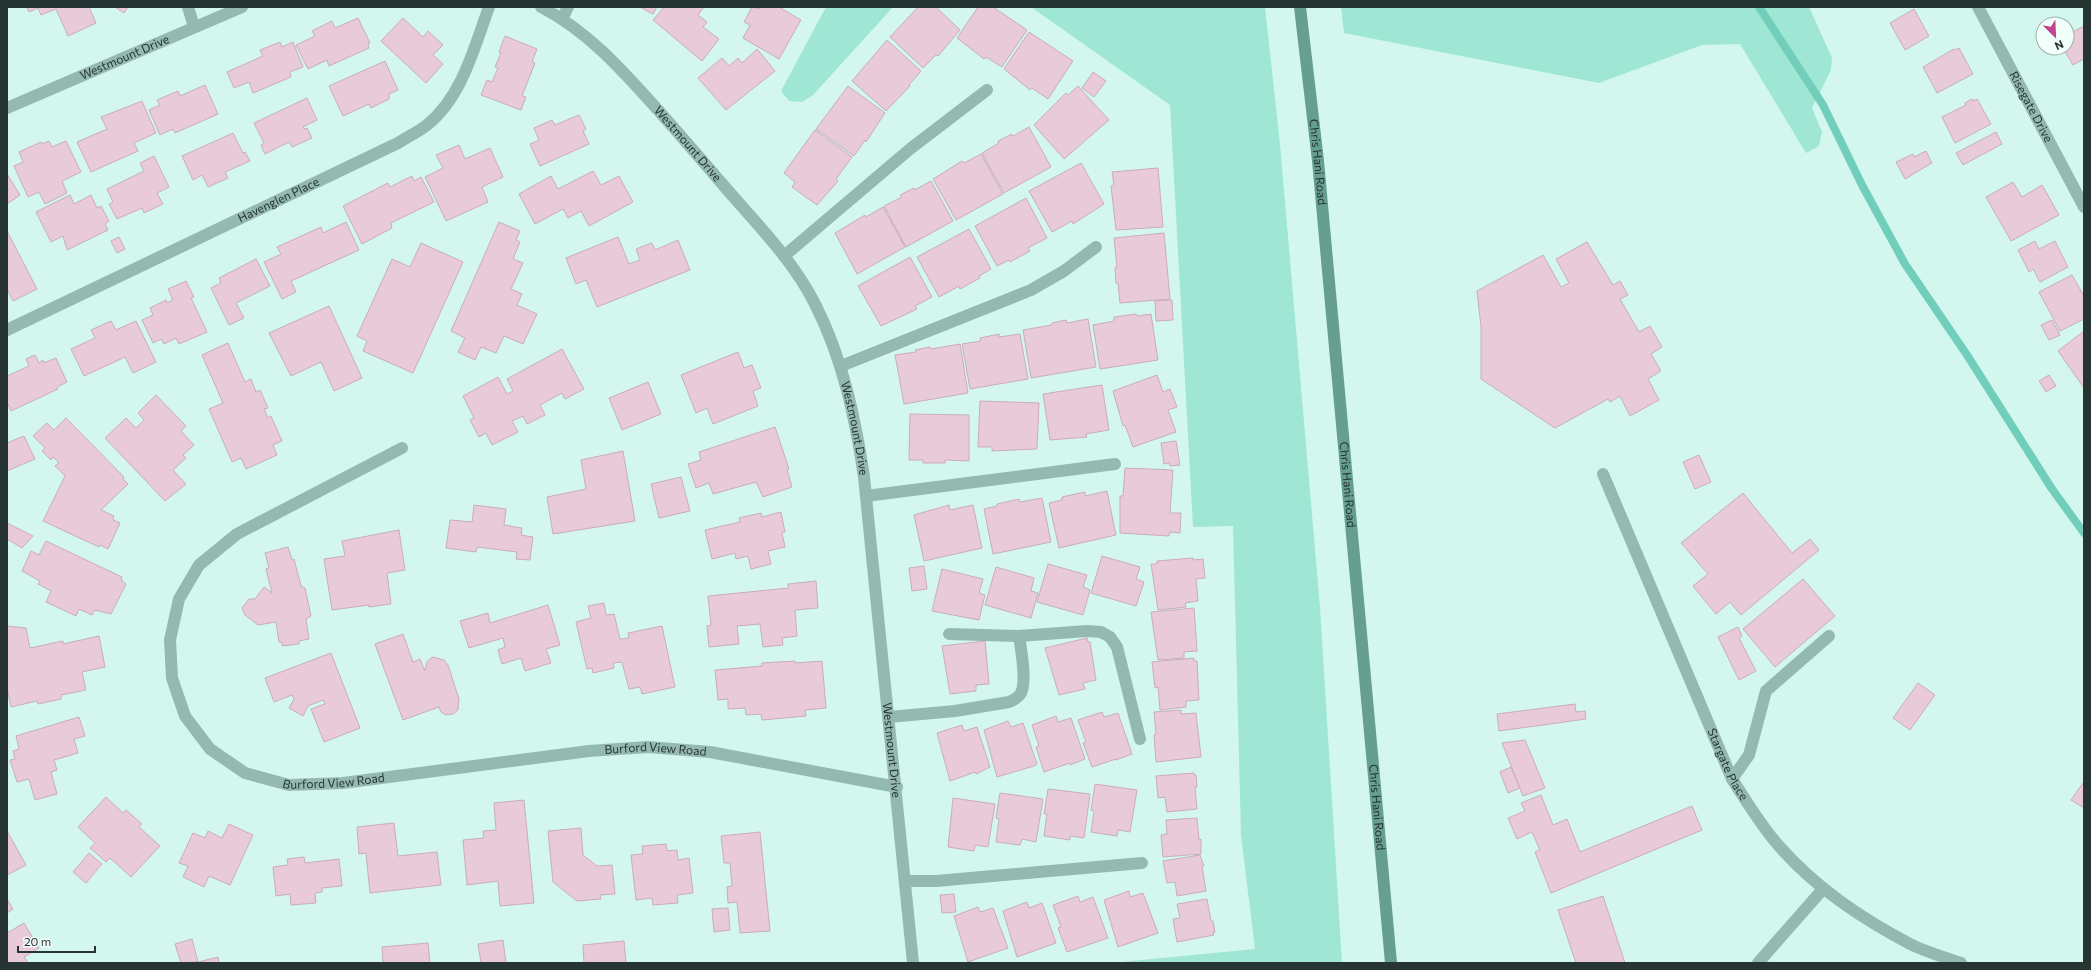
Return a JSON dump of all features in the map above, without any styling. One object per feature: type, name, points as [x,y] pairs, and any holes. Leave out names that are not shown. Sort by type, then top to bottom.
[{"type":"main road","name":"Chris Hani Road","points":[[1300,7],[1318,162],[1391,963]]},
{"type":"street","points":[[188,7],[194,27]]},
{"type":"street","name":"Westmount Drive","points":[[7,108],[242,7]]},
{"type":"street","name":"Havenglen Place","points":[[7,330],[398,143],[427,125],[448,104],[462,77],[489,7]]},
{"type":"street","points":[[562,19],[568,7]]},
{"type":"street","name":"Risegate Drive","points":[[1978,7],[2084,207]]},
{"type":"street","name":"Westmount Drive","points":[[544,8],[562,19],[598,46],[638,88],[784,256],[816,305],[841,366],[855,418],[866,496],[897,787],[913,963]]},
{"type":"street","points":[[784,256],[910,149],[987,90]]},
{"type":"street","points":[[841,366],[1031,290],[1064,271],[1096,247]]},
{"type":"street","name":"Burford View Road","points":[[402,448],[237,534],[199,565],[179,600],[170,640],[172,678],[185,716],[210,749],[245,773],[289,785],[343,783],[589,751],[648,747],[710,752],[897,787]]},
{"type":"street","points":[[866,496],[1115,464]]},
{"type":"street","name":"Stargate Place","points":[[1603,474],[1732,779],[1755,814],[1779,846],[1823,889],[1844,906],[1911,944],[1930,958],[1961,963]]},
{"type":"street","points":[[949,634],[1019,636],[1087,631],[1101,632],[1110,637],[1117,648],[1140,739]]},
{"type":"street","points":[[889,717],[955,711],[1009,702],[1016,698],[1022,692],[1024,683],[1019,636]]},
{"type":"street","points":[[1732,779],[1749,755],[1766,691],[1829,636]]},
{"type":"street","points":[[906,881],[944,880],[1142,863]]},
{"type":"street","points":[[1758,963],[1823,889]]},
{"type":"green space","points":[[826,7],[893,7],[813,95],[802,102],[789,101],[781,91]]},
{"type":"green space","points":[[1031,7],[1265,7],[1280,144],[1320,607],[1342,963],[1111,963],[1255,949],[1241,835],[1233,526],[1193,527],[1170,105]]},
{"type":"green space","points":[[1341,7],[1809,7],[1832,58],[1831,70],[1812,108],[1822,132],[1819,146],[1806,153],[1740,44],[1702,45],[1599,83],[1344,33]]},
{"type":"building","points":[[27,7],[89,7],[96,23],[68,36],[56,9],[41,15],[38,8],[29,12]]},
{"type":"building","points":[[115,7],[128,7],[124,13]]},
{"type":"building","points":[[640,7],[657,7],[653,14]]},
{"type":"building","points":[[664,7],[704,7],[698,15],[707,22],[703,27],[719,39],[702,61],[653,20]]},
{"type":"building","points":[[752,7],[760,9],[761,7],[779,7],[801,20],[779,59],[743,38],[750,25],[744,22]]},
{"type":"building","points":[[918,7],[936,7],[960,30],[938,56],[936,55],[923,68],[890,37]]},
{"type":"building","points":[[978,7],[993,7],[1027,30],[1002,67],[986,57],[984,59],[957,38]]},
{"type":"building","points":[[1914,9],[1929,36],[1905,50],[1890,23]]},
{"type":"building","points":[[358,18],[370,43],[368,44],[369,48],[329,66],[327,60],[308,69],[296,45],[315,36],[312,31],[332,21],[335,28]]},
{"type":"building","points":[[403,18],[423,37],[428,31],[443,45],[433,55],[443,64],[426,83],[381,41]]},
{"type":"building","points":[[2084,26],[2084,59],[2073,65],[2068,56],[2075,56],[2075,31]]},
{"type":"building","points":[[1029,32],[1073,61],[1048,99],[1032,88],[1030,90],[1004,69]]},
{"type":"building","points":[[505,36],[537,49],[532,62],[535,63],[522,96],[526,97],[521,110],[481,95],[487,80],[492,82],[498,68],[495,67],[501,53],[499,52]]},
{"type":"building","points":[[887,40],[921,71],[909,85],[910,86],[886,111],[852,81]]},
{"type":"building","points":[[280,42],[282,47],[293,42],[303,67],[290,72],[291,77],[253,93],[249,82],[234,88],[227,72],[263,56],[260,50]]},
{"type":"building","points":[[1959,48],[1973,74],[1937,93],[1923,67],[1954,49]]},
{"type":"building","points":[[757,49],[775,71],[726,110],[698,78],[722,58],[729,66],[738,58],[742,63]]},
{"type":"building","points":[[385,61],[398,90],[389,94],[389,99],[371,108],[369,104],[343,116],[329,86]]},
{"type":"building","points":[[1093,72],[1106,81],[1094,97],[1082,88]]},
{"type":"building","points":[[205,85],[218,114],[175,133],[173,129],[160,135],[149,110],[160,105],[157,100],[178,91],[180,96]]},
{"type":"building","points":[[848,86],[885,113],[866,142],[865,140],[854,156],[816,129]]},
{"type":"building","points":[[1078,86],[1109,120],[1064,159],[1034,125],[1066,93],[1068,95]]},
{"type":"building","points":[[307,98],[317,120],[303,127],[305,129],[307,128],[312,138],[292,147],[289,142],[265,154],[261,145],[264,143],[254,123]]},
{"type":"building","points":[[1972,99],[1973,101],[1977,99],[1991,124],[1955,143],[1942,117],[1966,105],[1965,103]]},
{"type":"building","points":[[142,101],[156,133],[134,143],[138,151],[91,172],[77,142],[107,129],[101,117]]},
{"type":"building","points":[[579,115],[586,129],[583,131],[589,144],[540,166],[530,144],[539,140],[534,128],[552,120],[555,125]]},
{"type":"building","points":[[1029,127],[1051,167],[1004,193],[982,153],[999,143],[998,141],[1012,134],[1013,136]]},
{"type":"building","points":[[815,130],[852,157],[836,179],[838,181],[817,205],[792,187],[795,182],[784,173]]},
{"type":"building","points":[[1996,132],[2002,144],[1963,165],[1956,153]]},
{"type":"building","points":[[233,133],[243,153],[245,152],[250,161],[225,172],[228,178],[208,187],[202,175],[193,180],[182,156]]},
{"type":"building","points":[[49,141],[52,147],[66,141],[81,172],[62,181],[67,193],[45,204],[39,192],[28,197],[14,166],[23,162],[19,152],[41,142],[42,144]]},
{"type":"building","points":[[459,145],[465,159],[490,148],[503,177],[482,187],[488,202],[446,221],[425,177],[443,168],[436,155]]},
{"type":"building","points":[[1926,151],[1932,163],[1905,179],[1896,162],[1913,154],[1914,157]]},
{"type":"building","points":[[981,154],[1003,194],[956,220],[933,179],[962,161],[964,163]]},
{"type":"building","points":[[154,156],[169,187],[157,193],[163,204],[144,213],[142,208],[117,219],[109,204],[113,202],[107,189],[144,171],[140,163]]},
{"type":"building","points":[[1081,163],[1104,204],[1073,224],[1072,221],[1052,232],[1029,191]]},
{"type":"building","points":[[1158,168],[1163,227],[1116,230],[1111,186],[1114,185],[1112,172]]},
{"type":"building","points":[[593,171],[601,185],[619,176],[633,202],[589,226],[581,211],[568,218],[563,209],[535,224],[519,194],[551,176],[558,189]]},
{"type":"building","points":[[7,174],[20,195],[7,204]]},
{"type":"building","points":[[412,176],[414,181],[421,177],[434,202],[391,223],[392,228],[362,244],[343,206],[388,183],[390,187]]},
{"type":"building","points":[[931,181],[953,221],[906,247],[884,206],[902,197],[900,195],[914,188],[915,190]]},
{"type":"building","points":[[2013,182],[2022,197],[2042,185],[2059,215],[2011,241],[1986,197]]},
{"type":"building","points":[[70,195],[74,204],[91,195],[97,208],[101,206],[109,221],[105,224],[108,230],[67,250],[63,236],[51,242],[36,212]]},
{"type":"building","points":[[1026,198],[1047,238],[1028,248],[1030,251],[1010,262],[1009,260],[997,266],[975,226]]},
{"type":"building","points":[[883,207],[905,247],[857,274],[835,233],[865,215],[866,217]]},
{"type":"building","points":[[346,222],[359,250],[291,281],[296,292],[282,299],[264,262],[281,254],[277,247],[321,227],[323,233]]},
{"type":"building","points":[[499,222],[520,231],[516,240],[520,242],[513,259],[523,263],[511,289],[522,294],[517,305],[537,314],[523,344],[504,336],[496,353],[481,347],[475,360],[458,352],[465,338],[451,331]]},
{"type":"building","points":[[969,229],[991,269],[979,276],[980,278],[960,289],[959,286],[939,297],[917,257]]},
{"type":"building","points":[[7,231],[37,289],[13,301],[7,289]]},
{"type":"building","points":[[1164,233],[1170,299],[1120,303],[1118,283],[1116,283],[1115,268],[1117,267],[1114,238]]},
{"type":"building","points":[[119,237],[125,249],[117,253],[111,241]]},
{"type":"building","points":[[618,237],[629,264],[640,260],[636,249],[652,243],[655,250],[678,240],[690,270],[597,307],[586,280],[576,284],[566,258]]},
{"type":"building","points":[[2035,241],[2039,249],[2055,241],[2068,267],[2040,282],[2033,269],[2029,272],[2018,250]]},
{"type":"building","points":[[1587,242],[1613,285],[1620,281],[1628,295],[1620,299],[1639,332],[1650,326],[1662,347],[1651,354],[1661,371],[1648,379],[1659,400],[1630,416],[1620,396],[1610,402],[1608,399],[1555,428],[1481,379],[1481,327],[1477,291],[1543,255],[1561,287],[1569,283],[1556,259]]},
{"type":"building","points":[[421,243],[463,262],[413,373],[363,351],[367,341],[357,336],[392,259],[410,267]]},
{"type":"building","points":[[910,257],[932,297],[915,306],[917,309],[881,326],[858,286]]},
{"type":"building","points":[[256,259],[270,286],[236,303],[244,318],[229,325],[211,288],[221,283],[219,278]]},
{"type":"building","points":[[2072,275],[2084,296],[2084,319],[2060,331],[2039,292]]},
{"type":"building","points":[[186,281],[194,297],[191,298],[207,332],[179,344],[176,338],[164,344],[161,339],[153,343],[142,320],[153,315],[150,308],[166,300],[167,303],[173,300],[168,289]]},
{"type":"building","points":[[1172,300],[1173,320],[1156,321],[1155,301]]},
{"type":"building","points":[[329,306],[362,378],[334,391],[321,362],[291,376],[269,333]]},
{"type":"building","points":[[1136,314],[1137,316],[1151,314],[1158,360],[1100,369],[1093,325],[1114,321],[1114,317]]},
{"type":"building","points":[[1088,319],[1096,367],[1031,378],[1023,330],[1052,325],[1052,323],[1066,320],[1067,323]]},
{"type":"building","points":[[2052,320],[2060,335],[2049,340],[2041,325]]},
{"type":"building","points":[[111,321],[116,330],[136,321],[156,362],[133,373],[125,357],[84,376],[71,349],[95,338],[91,330]]},
{"type":"building","points":[[2084,331],[2084,388],[2058,351]]},
{"type":"building","points":[[999,334],[999,337],[1020,334],[1028,379],[970,389],[962,344],[981,341],[980,338]]},
{"type":"building","points":[[228,343],[245,382],[251,379],[256,392],[260,390],[268,408],[264,409],[268,418],[271,416],[282,441],[273,445],[277,455],[246,469],[241,458],[232,462],[209,409],[223,403],[202,355]]},
{"type":"building","points":[[960,344],[968,393],[904,404],[895,355],[916,352],[915,350],[930,347],[931,349]]},
{"type":"building","points":[[562,349],[584,389],[565,399],[562,393],[540,405],[545,415],[527,424],[523,416],[512,421],[518,432],[492,445],[486,433],[479,437],[470,420],[474,418],[463,396],[498,377],[507,394],[513,391],[507,379]]},
{"type":"building","points":[[738,352],[744,368],[752,365],[761,388],[753,391],[758,406],[713,424],[707,408],[696,413],[681,375]]},
{"type":"building","points":[[35,355],[39,363],[43,360],[44,363],[56,358],[67,382],[57,387],[58,389],[11,411],[7,402],[7,376],[29,366],[26,359]]},
{"type":"building","points":[[1157,375],[1163,392],[1170,389],[1177,407],[1168,410],[1176,432],[1133,447],[1125,425],[1123,426],[1113,391]]},
{"type":"building","points":[[2049,375],[2056,386],[2046,392],[2039,381]]},
{"type":"building","points":[[648,382],[661,414],[622,430],[609,398]]},
{"type":"building","points":[[1102,385],[1109,430],[1086,434],[1087,437],[1050,440],[1043,394]]},
{"type":"building","points":[[156,395],[186,426],[181,431],[194,445],[183,455],[186,458],[173,470],[186,484],[165,501],[105,438],[126,418],[136,428],[144,420],[138,413]]},
{"type":"building","points":[[980,401],[1039,403],[1037,449],[992,451],[992,447],[978,447]]},
{"type":"building","points":[[910,414],[969,415],[969,461],[945,460],[945,463],[923,463],[923,460],[909,460]]},
{"type":"building","points":[[66,418],[124,477],[123,479],[128,484],[101,510],[114,516],[113,520],[120,523],[108,549],[100,545],[99,547],[43,521],[65,476],[55,466],[59,463],[53,457],[51,460],[42,451],[45,448],[33,436],[47,423],[54,430]]},
{"type":"building","points":[[775,427],[789,469],[787,469],[792,487],[763,497],[756,482],[713,494],[709,483],[696,488],[688,464],[701,460],[699,452]]},
{"type":"building","points":[[24,436],[35,459],[7,471],[7,443]]},
{"type":"building","points":[[1176,441],[1180,465],[1170,466],[1169,463],[1164,464],[1161,443]]},
{"type":"building","points":[[623,451],[635,521],[553,534],[547,497],[586,489],[581,460]]},
{"type":"building","points":[[1699,455],[1711,482],[1695,489],[1683,462]]},
{"type":"building","points":[[1125,468],[1173,470],[1170,513],[1181,513],[1180,533],[1170,532],[1169,536],[1120,533],[1120,496],[1123,496]]},
{"type":"building","points":[[681,477],[690,511],[659,518],[651,484]]},
{"type":"building","points":[[1107,491],[1116,535],[1059,548],[1049,503],[1062,500],[1062,497],[1085,492],[1085,496]]},
{"type":"building","points":[[1743,493],[1792,553],[1810,539],[1819,550],[1741,615],[1730,602],[1716,614],[1693,586],[1708,574],[1681,543]]},
{"type":"building","points":[[1042,498],[1051,542],[993,554],[984,509],[997,506],[997,504],[1019,499],[1020,502]]},
{"type":"building","points":[[474,505],[506,509],[504,525],[522,528],[521,535],[533,537],[530,560],[516,559],[517,552],[477,547],[476,552],[446,548],[450,520],[472,522]]},
{"type":"building","points":[[949,505],[950,510],[973,505],[982,548],[924,561],[914,515]]},
{"type":"building","points":[[781,512],[785,532],[782,533],[785,547],[768,551],[771,564],[751,569],[748,556],[736,559],[735,553],[712,559],[705,530],[740,522],[739,518],[761,513],[762,517]]},
{"type":"building","points":[[7,523],[33,536],[22,548],[7,539]]},
{"type":"building","points":[[399,530],[405,570],[387,573],[391,604],[369,607],[369,605],[332,610],[324,559],[345,556],[342,541]]},
{"type":"building","points":[[46,541],[122,577],[121,580],[126,584],[111,614],[95,610],[92,615],[79,609],[76,616],[46,602],[51,591],[38,584],[40,581],[22,571],[31,551],[39,555]]},
{"type":"building","points":[[288,547],[292,560],[294,559],[301,586],[305,588],[311,616],[306,619],[309,639],[299,641],[299,644],[282,646],[282,642],[279,642],[276,622],[258,625],[245,615],[242,608],[249,599],[255,599],[264,587],[272,593],[266,569],[269,568],[265,553]]},
{"type":"building","points":[[1102,556],[1140,567],[1136,579],[1144,582],[1136,606],[1091,593]]},
{"type":"building","points":[[1193,558],[1193,560],[1203,559],[1205,578],[1196,579],[1198,601],[1185,603],[1186,607],[1158,610],[1151,564],[1157,564],[1157,561]]},
{"type":"building","points":[[1048,564],[1087,575],[1083,587],[1090,590],[1083,615],[1037,602]]},
{"type":"building","points":[[924,566],[927,589],[912,591],[909,568]]},
{"type":"building","points":[[996,567],[1034,578],[1031,591],[1038,593],[1031,618],[985,605]]},
{"type":"building","points":[[942,569],[983,579],[979,593],[985,595],[979,620],[932,611]]},
{"type":"building","points":[[1803,579],[1835,616],[1775,667],[1743,629]]},
{"type":"building","points":[[816,581],[818,608],[795,610],[797,636],[782,638],[783,645],[763,647],[760,624],[737,626],[739,644],[709,647],[707,626],[711,625],[708,596],[789,588],[788,584]]},
{"type":"building","points":[[604,603],[606,615],[614,614],[620,639],[629,638],[628,633],[662,626],[675,687],[642,694],[640,687],[629,689],[622,662],[613,663],[614,668],[593,673],[592,668],[587,669],[576,622],[591,618],[588,606]]},
{"type":"building","points":[[548,605],[560,645],[546,649],[551,663],[525,671],[521,658],[502,664],[498,650],[505,647],[503,638],[469,648],[460,621],[488,613],[490,623]]},
{"type":"building","points":[[1194,608],[1197,651],[1184,652],[1184,658],[1158,660],[1151,612]]},
{"type":"building","points":[[7,626],[26,628],[30,648],[63,641],[63,644],[99,636],[105,667],[82,672],[86,690],[61,695],[61,699],[38,704],[37,701],[11,707],[7,688]]},
{"type":"building","points":[[1738,627],[1742,636],[1739,638],[1756,671],[1739,680],[1718,637]]},
{"type":"building","points":[[403,634],[413,662],[420,659],[425,671],[427,662],[432,657],[444,660],[448,665],[459,699],[458,710],[453,714],[446,715],[441,712],[439,707],[403,720],[375,644]]},
{"type":"building","points":[[1087,638],[1088,642],[1090,642],[1096,680],[1083,683],[1085,689],[1059,695],[1045,648]]},
{"type":"building","points":[[985,641],[989,684],[976,685],[976,691],[950,694],[942,646]]},
{"type":"building","points":[[331,653],[360,728],[324,742],[311,709],[325,704],[323,700],[308,706],[303,716],[289,708],[294,699],[292,695],[274,702],[265,678]]},
{"type":"building","points":[[1194,658],[1194,661],[1197,661],[1199,700],[1186,701],[1186,707],[1160,710],[1158,687],[1155,688],[1152,662]]},
{"type":"building","points":[[795,661],[795,663],[822,661],[826,708],[805,710],[806,716],[762,720],[761,714],[746,715],[745,708],[728,709],[728,699],[718,700],[715,670],[762,666],[762,663]]},
{"type":"building","points":[[1918,683],[1935,695],[1910,730],[1893,718]]},
{"type":"building","points":[[1575,704],[1576,712],[1585,711],[1586,719],[1499,731],[1497,714]]},
{"type":"building","points":[[1181,710],[1181,714],[1196,713],[1201,757],[1156,762],[1154,712]]},
{"type":"building","points":[[1102,712],[1104,717],[1118,713],[1132,754],[1092,767],[1083,743],[1086,742],[1078,720]]},
{"type":"building","points":[[1056,716],[1058,722],[1071,718],[1085,759],[1044,772],[1036,747],[1039,746],[1032,725]]},
{"type":"building","points":[[79,717],[85,736],[74,739],[78,753],[54,760],[57,770],[51,772],[57,794],[35,800],[29,779],[17,782],[10,760],[15,759],[13,751],[19,749],[16,736]]},
{"type":"building","points":[[1008,721],[1011,727],[1023,723],[1037,764],[997,777],[984,730]]},
{"type":"building","points":[[962,725],[964,731],[977,727],[990,767],[976,774],[975,772],[950,781],[937,733]]},
{"type":"building","points":[[1525,740],[1545,788],[1523,796],[1502,743]]},
{"type":"building","points":[[1511,767],[1520,788],[1508,793],[1500,772]]},
{"type":"building","points":[[1194,773],[1194,775],[1196,775],[1197,787],[1195,787],[1197,809],[1167,812],[1165,797],[1158,798],[1156,776]]},
{"type":"building","points":[[2083,783],[2084,784],[2084,808],[2071,800]]},
{"type":"building","points":[[1095,784],[1137,790],[1130,832],[1118,830],[1117,836],[1091,832],[1094,811],[1091,810]]},
{"type":"building","points":[[1048,789],[1090,794],[1084,838],[1070,836],[1070,840],[1044,836],[1047,814],[1044,814]]},
{"type":"building","points":[[1000,793],[1043,799],[1036,842],[1022,839],[1020,845],[996,842],[999,819],[996,818]]},
{"type":"building","points":[[1541,795],[1553,825],[1567,819],[1580,852],[1692,806],[1702,830],[1551,893],[1535,852],[1540,850],[1532,832],[1517,839],[1508,818],[1525,811],[1521,803]]},
{"type":"building","points":[[106,797],[123,813],[126,810],[142,824],[139,827],[160,846],[131,877],[110,858],[106,862],[90,848],[95,843],[78,827]]},
{"type":"building","points":[[953,798],[995,804],[988,847],[975,845],[974,851],[948,847]]},
{"type":"building","points":[[524,800],[534,903],[500,906],[498,881],[467,885],[463,840],[484,838],[483,831],[496,830],[494,803]]},
{"type":"building","points":[[1197,818],[1199,840],[1201,839],[1201,854],[1163,857],[1161,835],[1167,834],[1166,820]]},
{"type":"building","points":[[394,823],[398,856],[437,852],[441,885],[370,893],[366,853],[359,854],[357,827]]},
{"type":"building","points":[[229,824],[253,835],[230,885],[209,876],[204,887],[183,877],[188,866],[179,863],[193,833],[205,838],[208,831],[222,838]]},
{"type":"building","points":[[581,828],[583,855],[597,866],[612,865],[615,894],[600,895],[601,899],[577,901],[553,882],[548,831]]},
{"type":"building","points":[[7,831],[26,865],[7,875]]},
{"type":"building","points":[[760,832],[770,931],[740,933],[737,902],[728,903],[727,887],[732,886],[730,863],[724,863],[721,836]]},
{"type":"building","points":[[666,844],[667,851],[677,850],[678,860],[689,858],[693,893],[677,895],[678,903],[653,905],[652,898],[636,900],[631,855],[643,854],[642,846]]},
{"type":"building","points":[[89,853],[102,864],[86,883],[73,872]]},
{"type":"building","points":[[1200,855],[1204,866],[1202,866],[1206,891],[1177,896],[1175,882],[1167,883],[1163,861]]},
{"type":"building","points":[[304,857],[305,863],[339,859],[342,886],[322,888],[322,892],[315,893],[316,903],[291,905],[290,894],[276,896],[273,867],[288,865],[287,859]]},
{"type":"building","points":[[1129,891],[1130,897],[1143,893],[1158,933],[1118,947],[1104,900]]},
{"type":"building","points":[[954,894],[956,912],[942,913],[940,895]]},
{"type":"building","points":[[1078,896],[1080,902],[1093,897],[1108,938],[1067,952],[1058,928],[1061,927],[1053,905]]},
{"type":"building","points":[[1603,896],[1625,963],[1576,963],[1558,910]]},
{"type":"building","points":[[7,899],[13,909],[7,913]]},
{"type":"building","points":[[1207,899],[1211,921],[1213,921],[1215,932],[1213,932],[1214,935],[1177,942],[1173,919],[1180,918],[1177,904]]},
{"type":"building","points":[[1027,902],[1029,908],[1042,903],[1056,943],[1017,957],[1003,911]]},
{"type":"building","points":[[978,907],[980,912],[993,908],[1008,948],[968,962],[954,916]]},
{"type":"building","points":[[728,908],[730,930],[714,932],[712,909]]},
{"type":"building","points":[[24,923],[39,948],[24,957],[28,963],[7,963],[7,933]]},
{"type":"building","points":[[192,939],[198,962],[181,963],[175,944]]},
{"type":"building","points":[[503,940],[506,963],[481,963],[478,944]]},
{"type":"building","points":[[624,941],[626,963],[584,963],[583,945]]},
{"type":"building","points":[[428,943],[430,963],[383,963],[382,947]]},
{"type":"building","points":[[218,957],[219,963],[194,963]]},
{"type":"waterway","points":[[1759,7],[1823,105],[1862,185],[1905,264],[1967,355],[2052,489],[2084,533]]}]
